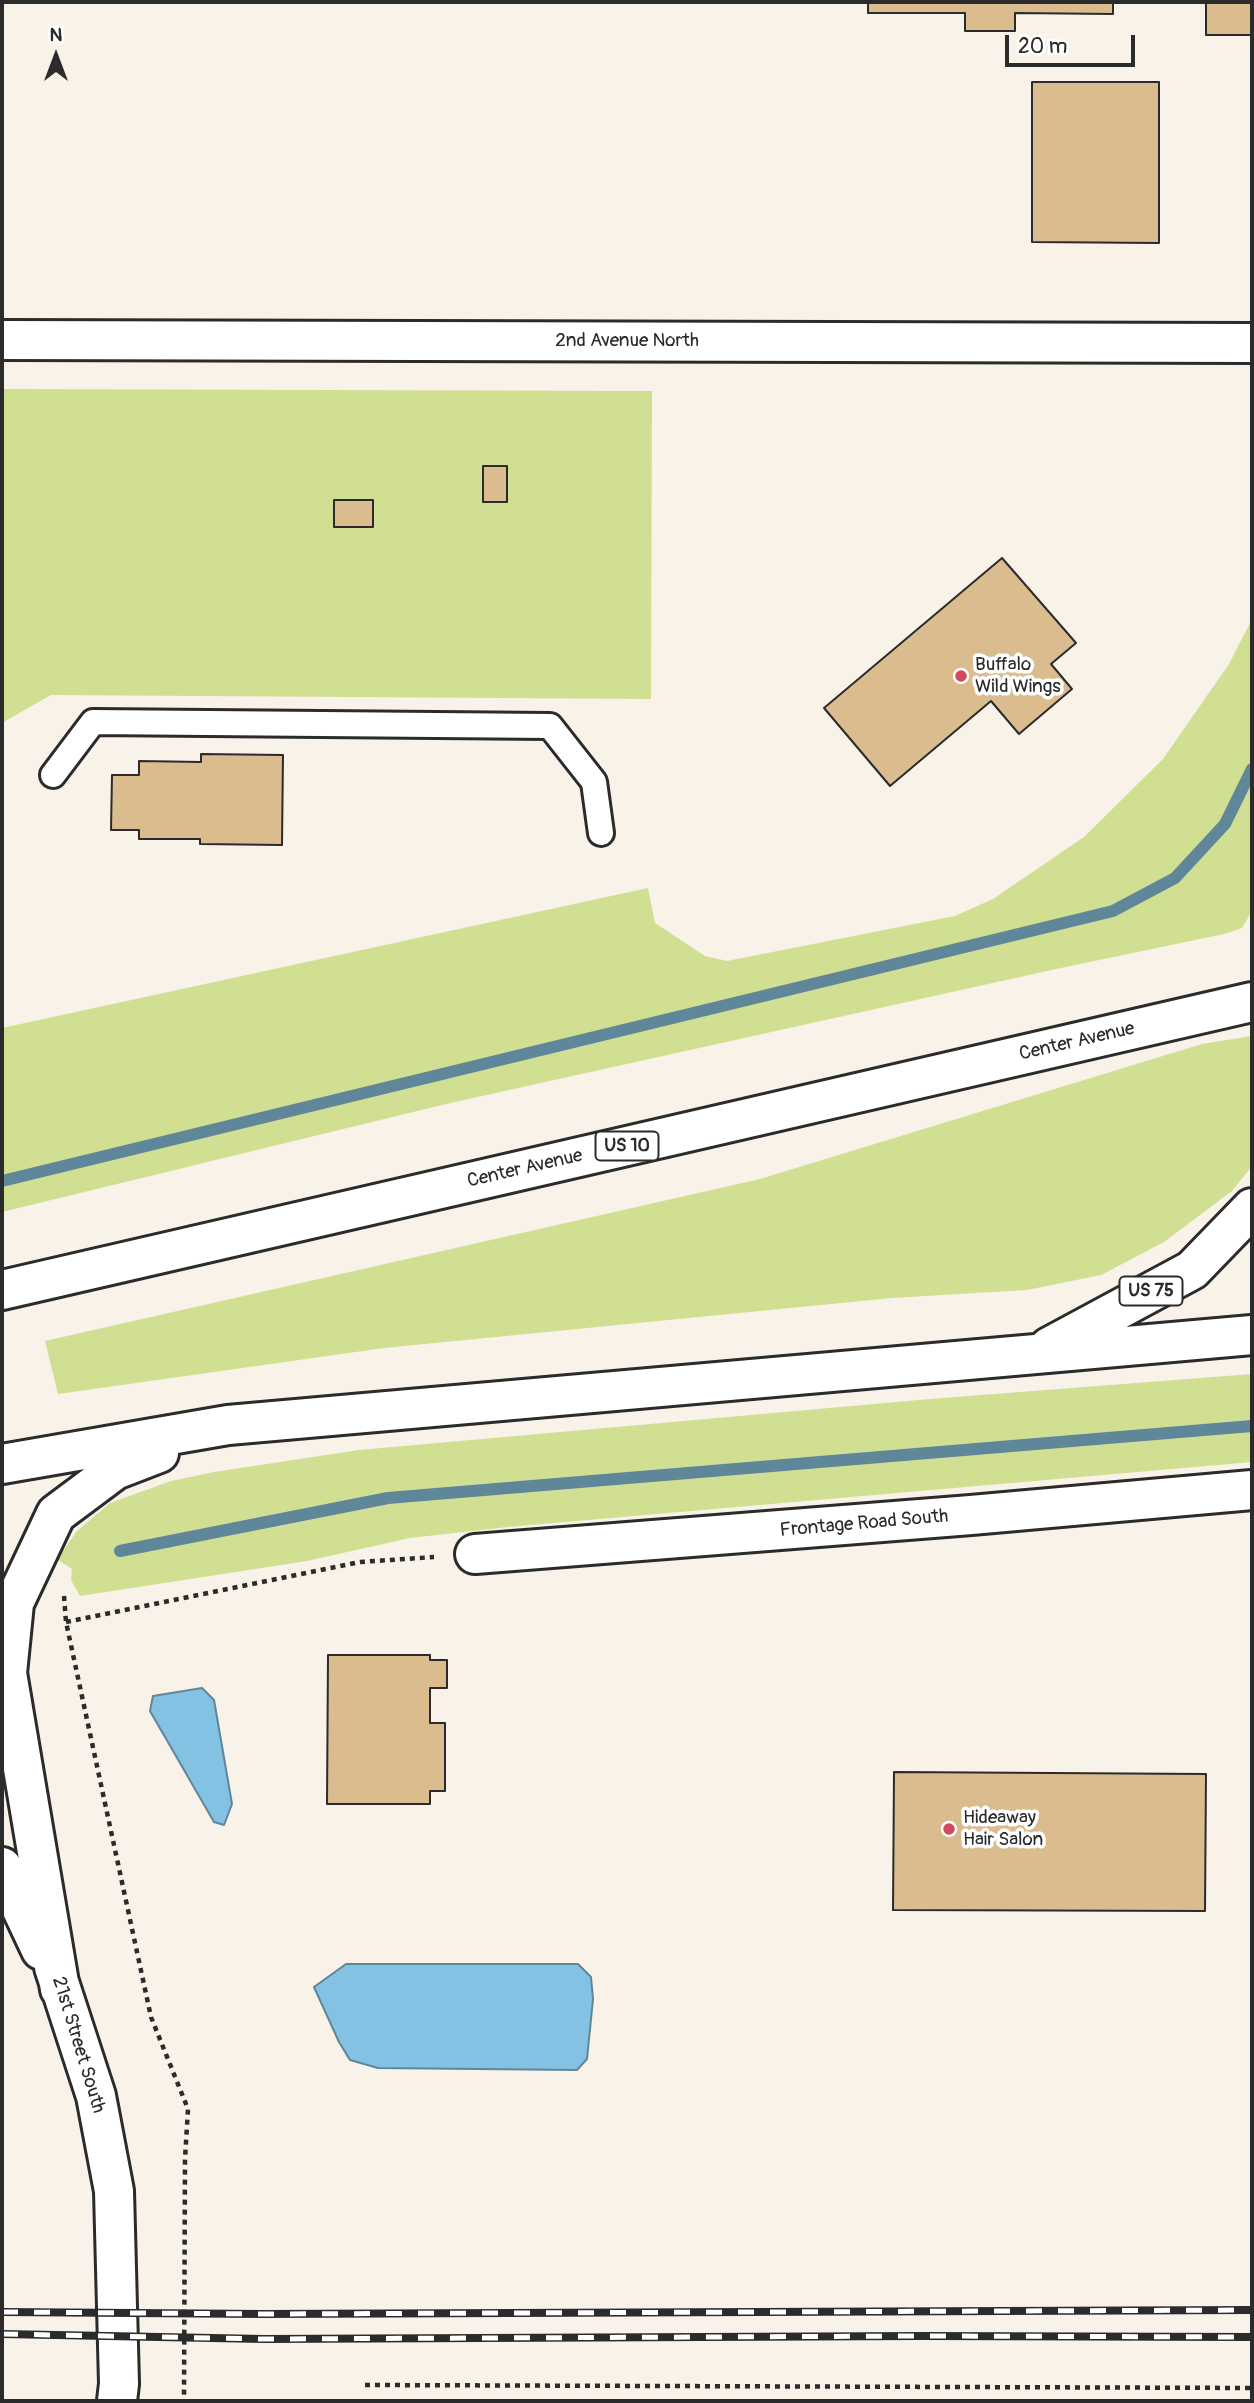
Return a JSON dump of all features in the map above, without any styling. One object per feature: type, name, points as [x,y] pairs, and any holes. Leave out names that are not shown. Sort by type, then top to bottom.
[{"type":"main road","name":"2nd Avenue North","points":[[2,340],[1252,343]]},
{"type":"main road","name":"Center Avenue","points":[[2,1290],[1252,1002]]},
{"type":"main road","name":"US 75","points":[[1035,1354],[1192,1270],[1252,1208]]},
{"type":"main road","points":[[2,1464],[228,1425],[1252,1335]]},
{"type":"main road","points":[[60,1989],[7,1673],[14,1603],[57,1514],[115,1470],[228,1425]]},
{"type":"main road","name":"Frontage Road South","points":[[475,1554],[1252,1490]]},
{"type":"main road","name":"21st Street South","points":[[2,1779],[60,1989],[96,2096],[114,2191],[119,2384],[117,2401]]},
{"type":"main road","points":[[2,1867],[60,1989]]},
{"type":"lane","points":[[53,775],[93,722],[550,726],[594,782],[601,833]]},
{"type":"path","points":[[66,1622],[360,1562],[475,1554]]},
{"type":"path","points":[[63,1590],[66,1622],[151,2017],[188,2109],[185,2159],[184,2401]]},
{"type":"path","points":[[365,2385],[1252,2388]]},
{"type":"green space","points":[[2,389],[652,391],[651,699],[51,695],[2,723]]},
{"type":"green space","points":[[1252,619],[1252,911],[1242,928],[446,1104],[2,1212],[2,1028],[648,888],[655,923],[705,956],[727,961],[955,916],[993,899],[1084,837],[1163,759],[1229,664]]},
{"type":"green space","points":[[1252,1036],[1252,1166],[1232,1191],[1164,1242],[1101,1275],[1027,1290],[892,1298],[384,1348],[58,1394],[45,1341],[760,1179],[1202,1044]]},
{"type":"green space","points":[[1252,1374],[1252,1462],[508,1527],[410,1538],[307,1561],[80,1596],[71,1580],[72,1569],[57,1559],[77,1531],[110,1503],[171,1481],[214,1472],[359,1450],[930,1399]]},
{"type":"water","points":[[202,1688],[214,1700],[232,1804],[224,1825],[214,1822],[150,1711],[153,1696]]},
{"type":"water","points":[[346,1964],[578,1964],[591,1977],[593,1999],[587,2059],[577,2070],[378,2068],[350,2060],[314,1987]]},
{"type":"building","points":[[868,2],[1113,2],[1113,14],[1015,13],[1015,31],[965,31],[965,13],[868,13]]},
{"type":"building","points":[[1206,2],[1252,2],[1252,35],[1206,35]]},
{"type":"building","points":[[1032,82],[1159,82],[1159,243],[1032,242]]},
{"type":"building","points":[[483,466],[507,466],[507,502],[483,502]]},
{"type":"building","points":[[334,500],[373,500],[373,527],[334,527]]},
{"type":"building","name":"Buffalo Wild Wings","points":[[1002,558],[1076,643],[1051,664],[1072,689],[1019,734],[991,701],[890,786],[824,708]]},
{"type":"building","points":[[201,754],[283,755],[282,845],[200,844],[200,839],[139,839],[139,830],[111,830],[112,775],[139,775],[139,761],[201,762]]},
{"type":"building","points":[[328,1655],[430,1655],[430,1660],[447,1660],[447,1688],[430,1688],[430,1723],[445,1723],[445,1791],[430,1791],[430,1804],[327,1804]]},
{"type":"building","points":[[894,1772],[1206,1774],[1205,1911],[893,1910]]},
{"type":"waterway","points":[[2,1181],[1113,911],[1175,878],[1225,824],[1252,769]]},
{"type":"waterway","points":[[120,1551],[388,1498],[1252,1426]]},
{"type":"railway","points":[[2,2312],[263,2314],[1252,2310]]},
{"type":"railway","points":[[2,2334],[264,2339],[1252,2337]]},
{"type":"place","name":"Buffalo Wild Wings","points":[[961,676]]},
{"type":"place","name":"Hideaway Hair Salon","points":[[949,1829]]}]
